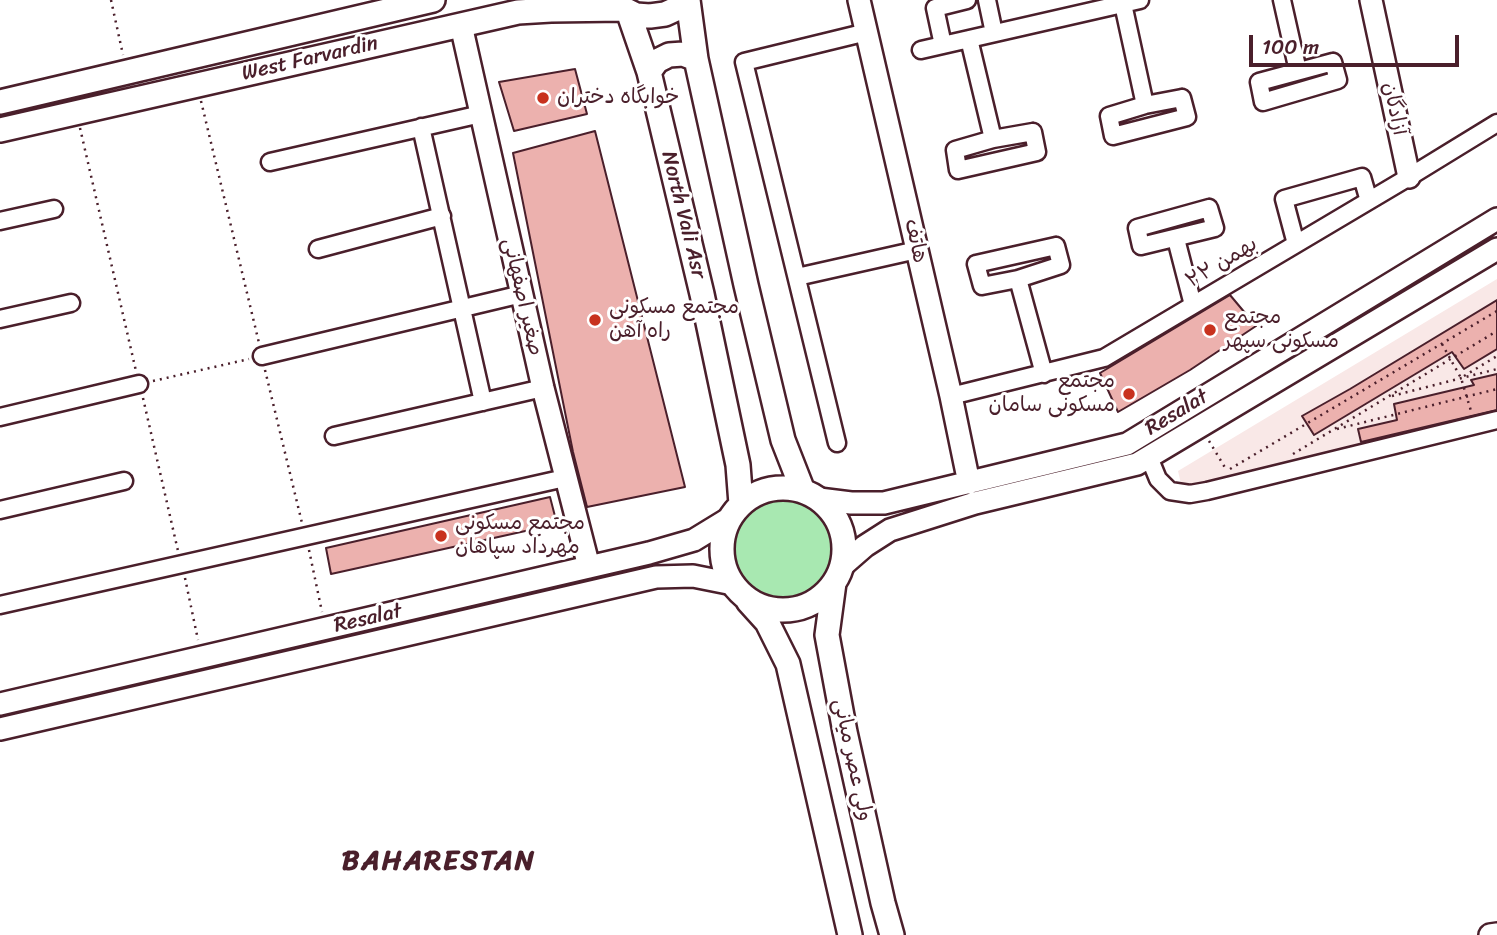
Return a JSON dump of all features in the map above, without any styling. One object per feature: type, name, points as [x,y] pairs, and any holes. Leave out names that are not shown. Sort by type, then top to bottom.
[{"type":"main road","name":"West Farvardin","points":[[0,102],[433,0]]},
{"type":"main road","name":"West Farvardin","points":[[0,130],[518,12],[557,5],[621,7],[636,15],[650,16],[678,8],[687,0]]},
{"type":"main road","points":[[687,0],[696,59],[783,440],[811,495],[832,512],[841,528],[845,547],[838,574],[820,597],[802,607],[782,610],[762,606],[738,590],[725,568],[722,551],[724,534],[736,511],[760,492],[782,488],[811,495]]},
{"type":"main road","name":"North Vali Asr","points":[[621,7],[649,72],[702,295],[738,466],[736,511]]},
{"type":"main road","points":[[649,72],[657,61],[669,55],[683,54],[696,59]]},
{"type":"main road","points":[[131,72],[143,96]]},
{"type":"main road","name":"ولی عصر میانی","points":[[838,574],[827,635],[845,732],[892,935]]},
{"type":"main road","name":"ولی عصر میانی","points":[[738,590],[767,622],[788,664],[850,935]]},
{"type":"street","name":"هاتف","points":[[859,0],[969,483]]},
{"type":"street","points":[[943,45],[934,8],[967,0]]},
{"type":"street","points":[[987,0],[995,33]]},
{"type":"street","points":[[921,50],[1101,4],[1123,4],[1140,0]]},
{"type":"street","points":[[1282,0],[1298,71]]},
{"type":"street","name":"آزادگان","points":[[1371,0],[1409,177]]},
{"type":"street","points":[[1123,4],[1145,105]]},
{"type":"street","name":"صغیر اصفهانی","points":[[461,25],[543,388],[589,568]]},
{"type":"street","points":[[837,443],[744,62],[867,32]]},
{"type":"street","points":[[970,38],[993,139]]},
{"type":"street","points":[[270,162],[481,114]]},
{"type":"street","name":"۲۲ بهمن","points":[[951,396],[1104,358],[1497,123]]},
{"type":"street","points":[[421,127],[483,402]]},
{"type":"street","points":[[1033,132],[1037,152],[958,170],[954,150],[993,139],[1033,132]]},
{"type":"street","points":[[1296,244],[1284,199],[1362,177],[1368,201]]},
{"type":"street","points":[[0,221],[54,209]]},
{"type":"street","points":[[318,249],[442,216]]},
{"type":"street","name":"Resalat","points":[[811,495],[851,503],[884,503],[1127,444],[1497,219]]},
{"type":"street","points":[[1176,239],[1193,305]]},
{"type":"street","points":[[1056,246],[1061,265],[1018,279],[982,286],[976,264],[1056,246]]},
{"type":"street","name":"Resalat","points":[[838,574],[865,545],[890,530],[975,503],[1137,464],[1497,249]]},
{"type":"street","points":[[797,277],[917,250]]},
{"type":"street","points":[[1018,279],[1044,374]]},
{"type":"street","points":[[262,356],[522,294]]},
{"type":"street","points":[[0,319],[71,303]]},
{"type":"street","points":[[0,417],[139,384]]},
{"type":"street","points":[[334,436],[543,388]]},
{"type":"street","points":[[1149,457],[1158,479],[1170,491],[1190,494],[1497,420]]},
{"type":"street","points":[[0,605],[565,478]]},
{"type":"street","points":[[0,510],[124,481]]},
{"type":"street","name":"Resalat","points":[[0,704],[589,568],[694,540],[736,511]]},
{"type":"street","name":"Resalat","points":[[0,729],[656,577],[694,576],[738,590]]},
{"type":"street","points":[[1490,935],[1497,933]]},
{"type":"path","points":[[111,0],[131,72]]},
{"type":"path","points":[[1200,426],[1227,471],[1497,311]]},
{"type":"path","points":[[1288,457],[1497,331]]},
{"type":"path","points":[[1442,344],[1461,379],[1473,414]]},
{"type":"path","points":[[139,384],[262,356]]},
{"type":"path","points":[[1461,379],[1497,356]]},
{"type":"path","points":[[1386,398],[1497,369]]},
{"type":"path","points":[[1333,430],[1497,389]]},
{"type":"shaded area","points":[[1497,279],[1497,418],[1233,483],[1182,488],[1178,471]]},
{"type":"green space","points":[[784,495],[805,499],[823,510],[834,528],[838,549],[834,570],[823,588],[805,599],[784,603],[763,599],[745,588],[734,570],[730,549],[734,528],[745,510],[763,499]]},
{"type":"building","name":"خوابگاه دختران","points":[[575,69],[587,114],[514,131],[499,82]]},
{"type":"building","name":"مجتمع مسکونی راه آهن","points":[[595,131],[685,487],[587,507],[573,452],[513,153]]},
{"type":"building","points":[[1230,295],[1256,326],[1190,370],[1118,412],[1100,373]]},
{"type":"building","points":[[1497,300],[1497,349],[1464,369],[1452,352],[1314,435],[1302,416]]},
{"type":"building","points":[[1497,374],[1497,410],[1361,442],[1358,429],[1397,420],[1394,404],[1474,385],[1471,380]]},
{"type":"building","name":"مجتمع مسکونی مهرداد سپاهان","points":[[550,497],[557,524],[331,574],[326,548]]},
{"type":"place","name":"خوابگاه دختران","points":[[543,98]]},
{"type":"place","name":"مجتمع مسکونی راه آهن","points":[[595,320]]},
{"type":"place","name":"مجتمع مسکونی سپهر","points":[[1210,330]]},
{"type":"place","name":"مجتمع مسکونی سامان","points":[[1129,394]]},
{"type":"place","name":"مجتمع مسکونی مهرداد سپاهان","points":[[441,536]]},
{"type":"district","name":"BAHARESTAN","points":[[439,862]]}]
